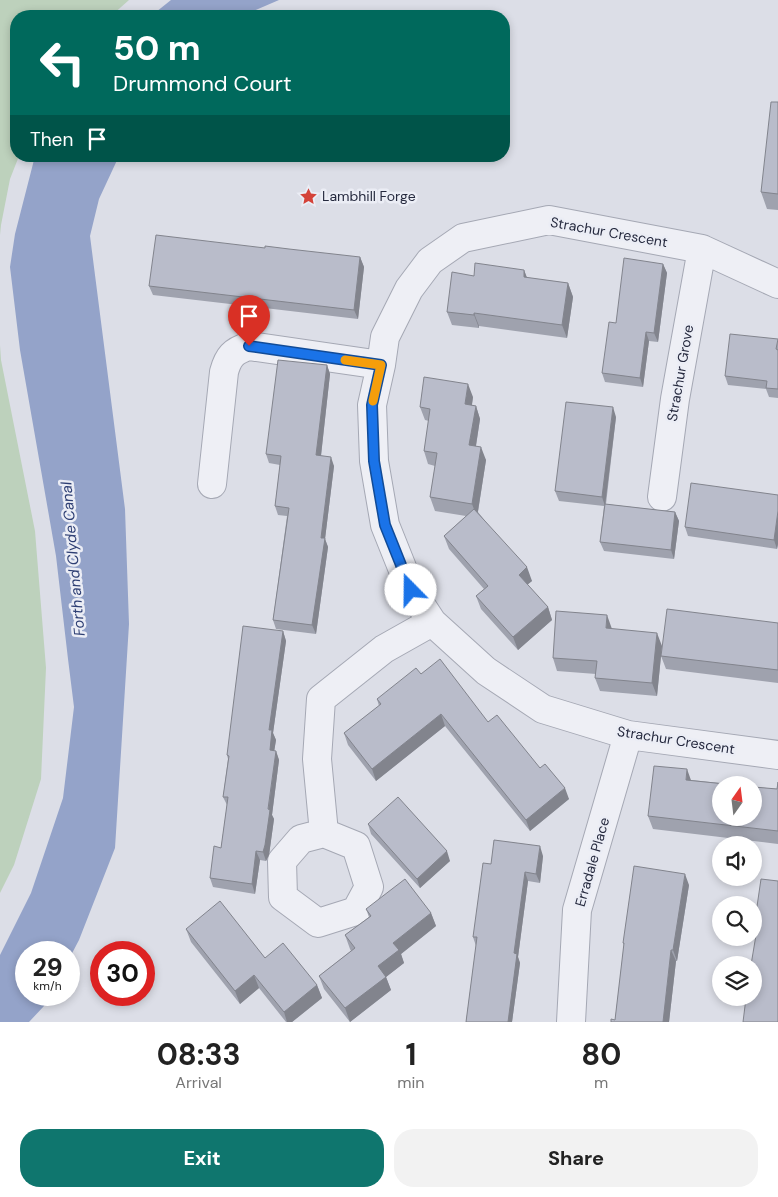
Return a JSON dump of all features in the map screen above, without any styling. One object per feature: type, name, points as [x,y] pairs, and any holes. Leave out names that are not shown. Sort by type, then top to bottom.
[{"type":"street","name":"Strachur Crescent","points":[[778,284],[702,249],[549,220],[463,238],[430,261],[410,289],[385,337],[372,405],[374,461],[385,525],[411,590],[432,622],[486,671],[543,708],[628,735],[778,755]]},
{"type":"street","name":"Strachur Grove","points":[[662,497],[675,399],[702,249]]},
{"type":"street","points":[[212,484],[224,372],[226,363],[239,349],[249,346],[381,365]]},
{"type":"street","points":[[324,833],[317,759],[321,700],[384,649],[432,622]]},
{"type":"street","name":"Erradale Place","points":[[571,1022],[577,910],[628,735]]},
{"type":"green space","points":[[0,0],[129,0],[118,10],[10,10],[10,162],[17,162],[10,179],[0,235]]},
{"type":"green space","points":[[0,345],[1,360],[35,531],[46,668],[41,779],[14,865],[0,893]]},
{"type":"water","points":[[171,0],[279,0],[256,10],[158,10]]},
{"type":"water","name":"Forth and Clyde Canal","points":[[33,162],[116,162],[99,199],[90,236],[125,509],[129,624],[115,848],[78,941],[15,941],[15,1006],[44,1006],[29,1022],[0,1022],[0,955],[31,893],[63,798],[74,707],[56,556],[20,350],[10,267],[15,234]]},
{"type":"building","points":[[771,102],[778,102],[778,194],[761,192]]},
{"type":"building","points":[[156,235],[360,257],[354,310],[149,286]]},
{"type":"building","points":[[624,258],[663,264],[654,333],[646,332],[640,378],[602,373],[609,322],[616,323]]},
{"type":"building","points":[[475,263],[524,270],[524,277],[568,283],[562,325],[474,313],[474,315],[447,312],[452,272],[474,276]]},
{"type":"building","points":[[730,334],[778,339],[776,349],[778,350],[778,389],[766,388],[767,381],[725,376]]},
{"type":"building","points":[[278,360],[327,365],[316,455],[331,457],[321,538],[325,538],[312,625],[273,620],[289,508],[275,506],[281,456],[266,454]]},
{"type":"building","points":[[424,377],[468,384],[465,404],[476,406],[469,445],[481,447],[472,504],[430,497],[437,453],[424,451],[430,409],[420,407]]},
{"type":"building","points":[[566,402],[613,407],[602,497],[555,491]]},
{"type":"building","points":[[691,483],[778,495],[774,540],[685,527]]},
{"type":"building","points":[[605,504],[675,512],[671,550],[600,542]]},
{"type":"building","points":[[474,509],[527,567],[519,575],[548,607],[513,637],[476,596],[488,586],[444,536]]},
{"type":"building","points":[[667,609],[778,623],[778,670],[661,656]]},
{"type":"building","points":[[556,611],[607,615],[606,628],[657,633],[652,683],[595,678],[597,661],[553,658]]},
{"type":"building","points":[[243,626],[283,631],[269,730],[272,730],[270,750],[276,751],[268,809],[270,810],[263,852],[256,851],[252,884],[210,878],[214,846],[221,848],[228,797],[223,797]]},
{"type":"building","points":[[440,659],[488,722],[497,715],[540,768],[545,764],[565,788],[526,820],[441,714],[372,769],[344,733],[381,704],[377,699],[416,668],[421,674]]},
{"type":"building","points":[[654,766],[687,769],[686,780],[712,783],[712,823],[648,816]]},
{"type":"building","points":[[778,782],[778,831],[735,826],[762,826],[762,788],[777,789]]},
{"type":"building","points":[[398,797],[447,851],[417,879],[368,824]]},
{"type":"building","points":[[494,840],[540,846],[536,874],[525,872],[514,953],[517,954],[508,1022],[466,1022],[477,937],[473,937],[483,863],[491,864]]},
{"type":"building","points":[[634,866],[685,874],[673,950],[671,950],[663,1022],[611,1022],[611,1019],[615,1020]]},
{"type":"building","points":[[405,879],[431,913],[393,943],[399,950],[378,966],[386,977],[345,1008],[319,976],[355,948],[345,935],[371,916],[366,909]]},
{"type":"building","points":[[762,879],[778,881],[778,1022],[743,1022],[745,1006],[762,1006],[762,956],[752,956],[754,946],[762,946],[762,896],[759,896]]},
{"type":"building","points":[[220,901],[265,958],[283,943],[317,985],[284,1012],[254,975],[235,991],[186,929]]},
{"type":"slow traffic","points":[[345,360],[381,365],[373,401]]},
{"type":"place","name":"Lambhill Forge","points":[[308,196]]},
{"type":"route","points":[[249,346],[381,365],[372,405],[374,461],[385,525],[411,590]]}]
